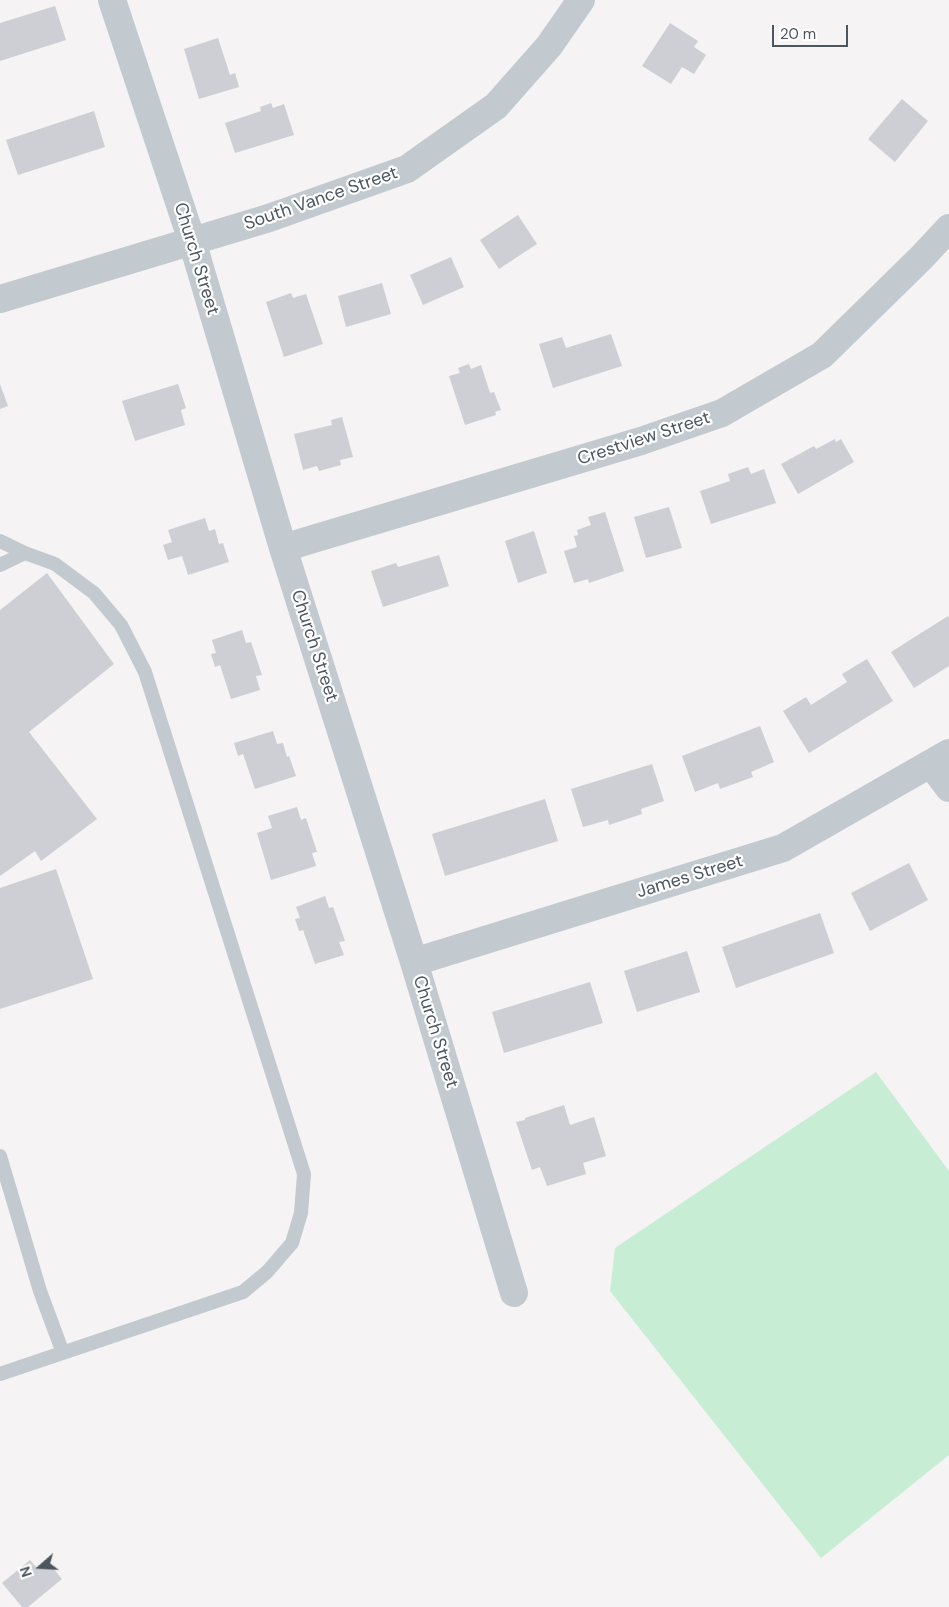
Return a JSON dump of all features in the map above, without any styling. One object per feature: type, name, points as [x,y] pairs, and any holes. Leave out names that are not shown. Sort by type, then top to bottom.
[{"type":"street","name":"Church Street","points":[[112,0],[192,241],[283,548],[414,962],[514,1293]]},
{"type":"street","name":"South Vance Street","points":[[0,298],[269,218],[407,169],[496,106],[549,46],[581,0]]},
{"type":"street","name":"Crestview Street","points":[[283,548],[641,441],[722,413],[822,355],[949,228]]},
{"type":"street","name":"James Street","points":[[414,962],[783,848],[940,758]]},
{"type":"street","points":[[940,758],[949,788]]},
{"type":"lane","points":[[0,541],[55,564],[94,592],[122,625],[145,672],[304,1174],[301,1213],[292,1243],[267,1272],[242,1292],[0,1374]]},
{"type":"lane","points":[[0,565],[25,553]]},
{"type":"lane","points":[[0,1156],[40,1292],[63,1353]]},
{"type":"green space","points":[[876,1072],[949,1171],[949,1455],[821,1558],[610,1291],[615,1248]]},
{"type":"building","points":[[55,6],[66,40],[0,61],[0,23]]},
{"type":"building","points":[[670,23],[698,41],[694,47],[706,55],[694,74],[682,67],[671,84],[642,66]]},
{"type":"building","points":[[218,38],[230,75],[235,73],[239,87],[199,99],[184,49]]},
{"type":"building","points":[[902,99],[928,121],[895,162],[868,139]]},
{"type":"building","points":[[271,103],[273,108],[284,104],[294,135],[235,153],[225,123],[261,111],[260,107]]},
{"type":"building","points":[[94,111],[105,147],[18,175],[6,140]]},
{"type":"building","points":[[518,215],[537,244],[499,269],[480,240]]},
{"type":"building","points":[[451,257],[464,287],[423,305],[410,275]]},
{"type":"building","points":[[382,283],[391,314],[346,327],[338,296]]},
{"type":"building","points":[[291,293],[293,298],[306,294],[323,344],[284,357],[266,302]]},
{"type":"building","points":[[611,334],[622,366],[553,388],[539,344],[562,337],[566,348]]},
{"type":"building","points":[[469,364],[471,369],[481,365],[490,393],[494,392],[501,410],[495,412],[496,415],[465,425],[449,376],[460,373],[458,368]]},
{"type":"building","points":[[0,384],[8,406],[0,409]]},
{"type":"building","points":[[178,384],[186,408],[181,410],[185,425],[135,441],[122,401]]},
{"type":"building","points":[[342,417],[353,457],[340,460],[341,465],[319,471],[317,466],[303,470],[294,434],[332,425],[331,420]]},
{"type":"building","points":[[835,439],[836,442],[841,439],[854,462],[798,494],[781,464],[814,446],[816,449]]},
{"type":"building","points":[[748,467],[751,474],[764,469],[776,503],[711,524],[700,491],[730,481],[728,474]]},
{"type":"building","points":[[669,507],[682,548],[646,558],[634,517]]},
{"type":"building","points":[[605,512],[624,571],[589,583],[588,579],[574,583],[564,551],[577,547],[574,536],[578,535],[577,530],[591,525],[588,517]]},
{"type":"building","points":[[205,518],[209,531],[215,529],[219,544],[223,543],[229,562],[188,575],[182,556],[168,560],[163,545],[172,542],[168,530]]},
{"type":"building","points":[[534,531],[547,573],[518,583],[505,541]]},
{"type":"building","points":[[439,555],[449,586],[383,607],[371,571],[396,563],[398,567]]},
{"type":"building","points":[[47,573],[114,664],[29,732],[97,819],[41,861],[35,851],[0,876],[0,610]]},
{"type":"building","points":[[948,616],[949,666],[914,688],[891,652]]},
{"type":"building","points":[[242,630],[246,643],[251,642],[262,675],[256,676],[260,690],[231,699],[220,665],[215,667],[211,654],[216,653],[212,640]]},
{"type":"building","points":[[867,659],[893,701],[809,753],[783,711],[806,697],[811,705],[847,682],[842,674]]},
{"type":"building","points":[[760,726],[774,762],[751,772],[753,777],[720,789],[718,783],[695,792],[682,756]]},
{"type":"building","points":[[273,731],[277,744],[283,743],[296,776],[255,789],[243,754],[238,756],[234,743]]},
{"type":"building","points":[[652,764],[664,801],[641,809],[642,814],[609,825],[608,820],[583,827],[571,789]]},
{"type":"building","points":[[545,799],[558,841],[445,876],[432,834]]},
{"type":"building","points":[[297,807],[301,820],[306,818],[317,852],[312,853],[316,866],[271,880],[257,833],[272,828],[268,816]]},
{"type":"building","points":[[909,863],[928,900],[870,931],[851,893]]},
{"type":"building","points":[[56,869],[93,979],[0,1009],[0,888]]},
{"type":"building","points":[[325,896],[329,908],[333,907],[345,941],[339,942],[344,955],[315,964],[303,930],[299,931],[295,919],[300,918],[296,907]]},
{"type":"building","points":[[820,913],[834,953],[736,988],[722,947]]},
{"type":"building","points":[[687,951],[700,992],[637,1012],[624,971]]},
{"type":"building","points":[[590,982],[603,1023],[504,1053],[492,1012]]},
{"type":"building","points":[[564,1105],[570,1125],[594,1117],[606,1156],[583,1163],[586,1174],[547,1186],[540,1167],[532,1170],[516,1122]]},
{"type":"building","points":[[30,1560],[38,1569],[47,1561],[62,1579],[28,1607],[22,1607],[2,1583]]}]
